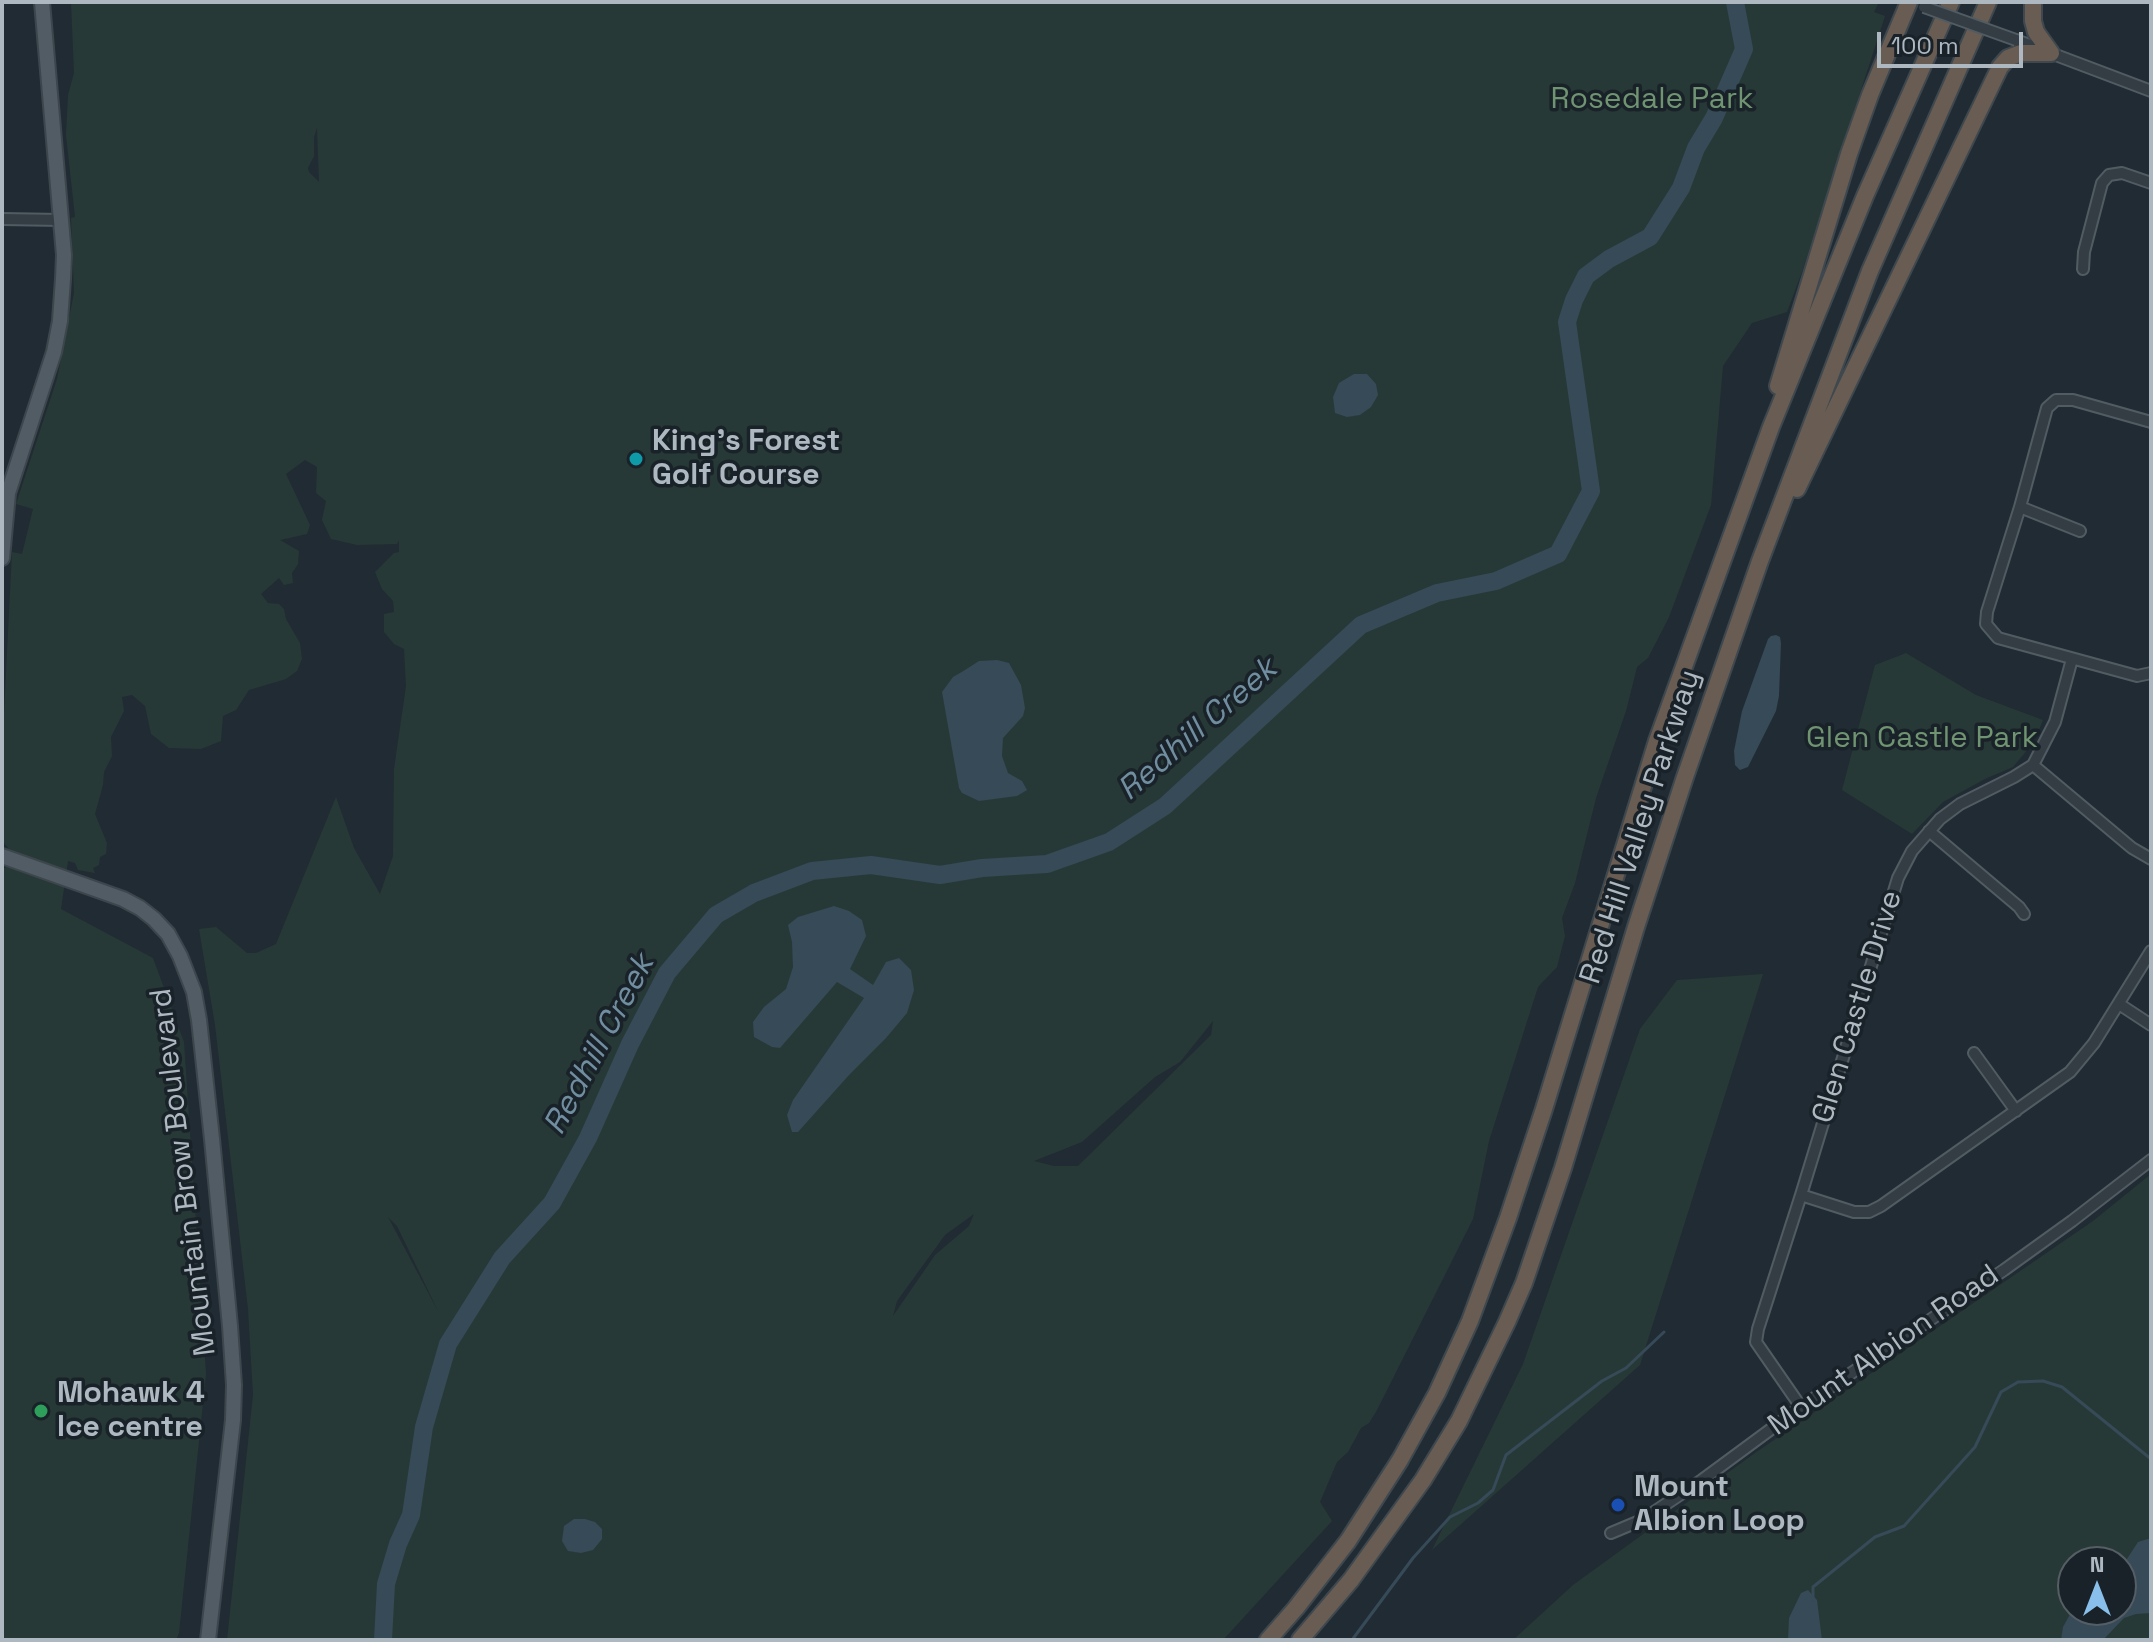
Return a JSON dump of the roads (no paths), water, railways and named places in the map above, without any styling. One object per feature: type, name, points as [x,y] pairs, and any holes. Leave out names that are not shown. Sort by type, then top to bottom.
[{"type":"highway","name":"Red Hill Valley Parkway","points":[[1268,1640],[1348,1541],[1400,1460],[1437,1393],[1470,1321],[1544,1109],[1657,741],[1771,427],[1865,196],[1951,2]]},
{"type":"highway","name":"Red Hill Valley Parkway","points":[[1300,1640],[1351,1580],[1423,1480],[1459,1421],[1524,1283],[1685,777],[1760,561],[1870,271],[1988,2]]},
{"type":"highway","points":[[2033,2],[2036,32],[2051,53]]},
{"type":"highway","points":[[1771,427],[1779,381],[1844,168],[1870,95],[1915,4]]},
{"type":"highway","points":[[1760,561],[1778,534],[2000,67],[2008,58],[2021,53],[2051,53]]},
{"type":"main road","points":[[2,558],[8,493],[43,390],[60,321],[64,255],[42,2]]},
{"type":"main road","name":"Mountain Brow Boulevard","points":[[2,856],[84,884],[140,908],[168,934],[194,992],[229,1310],[234,1385],[233,1420],[208,1640]]},
{"type":"street","points":[[1915,4],[2151,91]]},
{"type":"street","points":[[2083,269],[2084,252],[2102,183],[2109,175],[2122,173],[2151,183]]},
{"type":"street","points":[[2,219],[61,220]]},
{"type":"street","points":[[2150,674],[2137,676],[1998,638],[1986,624],[2047,408],[2056,400],[2073,400],[2151,422]]},
{"type":"street","points":[[2020,507],[2080,531]]},
{"type":"street","points":[[2072,659],[2055,722],[2033,765],[2132,848],[2151,859]]},
{"type":"street","name":"Glen Castle Drive","points":[[1801,1407],[1756,1342],[1758,1329],[1898,878],[1912,851],[1960,804],[2033,765]]},
{"type":"street","points":[[1929,831],[2024,914]]},
{"type":"street","points":[[1801,1195],[1854,1212],[1869,1212],[1881,1206],[2070,1072],[2094,1043],[2151,951]]},
{"type":"street","points":[[2119,1004],[2151,1025]]},
{"type":"street","points":[[1974,1053],[2016,1111]]},
{"type":"street","name":"Mount Albion Road","points":[[1611,1533],[1642,1520],[1702,1480],[1801,1407],[2004,1270],[2151,1160]]},
{"type":"water","points":[[1354,374],[1367,374],[1376,384],[1378,395],[1371,407],[1360,415],[1347,417],[1335,413],[1333,397],[1339,383]]},
{"type":"water","points":[[1776,635],[1781,643],[1776,711],[1748,767],[1740,770],[1735,765],[1734,751],[1742,711],[1768,639]]},
{"type":"water","points":[[979,661],[1009,663],[1021,685],[1025,708],[1023,716],[1003,738],[1002,756],[1008,773],[1022,781],[1027,790],[1017,796],[979,801],[962,793],[959,788],[942,692],[953,677]]},
{"type":"water","points":[[834,906],[862,920],[866,936],[850,969],[873,985],[886,962],[899,958],[911,970],[914,990],[907,1013],[886,1038],[798,1132],[792,1132],[787,1115],[793,1100],[864,998],[837,982],[780,1048],[754,1037],[753,1022],[764,1007],[786,989],[793,967],[788,925],[798,917]]},
{"type":"water","points":[[574,1519],[595,1522],[602,1529],[602,1539],[593,1550],[581,1553],[568,1551],[562,1541],[564,1526]]},
{"type":"water","points":[[2151,1538],[2151,1613],[2137,1614],[2135,1546]]},
{"type":"water","points":[[1808,1590],[1817,1600],[1822,1640],[1788,1640],[1789,1618],[1801,1593]]},
{"type":"water","points":[[2116,1626],[2103,1640],[2061,1640],[2063,1627]]},
{"type":"waterway","name":"Redhill Creek","points":[[383,1640],[386,1584],[411,1515],[424,1427],[448,1344],[502,1258],[552,1203],[588,1138],[630,1044],[667,973],[716,915],[754,893],[812,871],[871,865],[940,875],[982,868],[1047,864],[1109,842],[1165,806],[1361,625],[1437,593],[1496,581],[1558,554],[1591,491],[1567,322],[1574,300],[1586,276],[1609,259],[1650,237],[1681,188],[1696,148],[1714,118],[1744,49],[1735,2]]},
{"type":"waterway","points":[[1352,1640],[1413,1558],[1450,1517],[1478,1503],[1493,1490],[1506,1455],[1602,1381],[1626,1368],[1664,1332]]},
{"type":"waterway","points":[[1813,1600],[1813,1587],[1875,1537],[1904,1526],[1975,1447],[2001,1392],[2018,1382],[2043,1381],[2062,1387],[2151,1459]]},
{"type":"place","name":"King's Forest Golf Course","points":[[636,459]]},
{"type":"place","name":"Mohawk 4 Ice centre","points":[[41,1411]]},
{"type":"place","name":"Mount Albion Loop","points":[[1618,1505]]},
{"type":"park label","name":"Rosedale Park","points":[[1652,100]]},
{"type":"park label","name":"Glen Castle Park","points":[[1922,739]]}]
